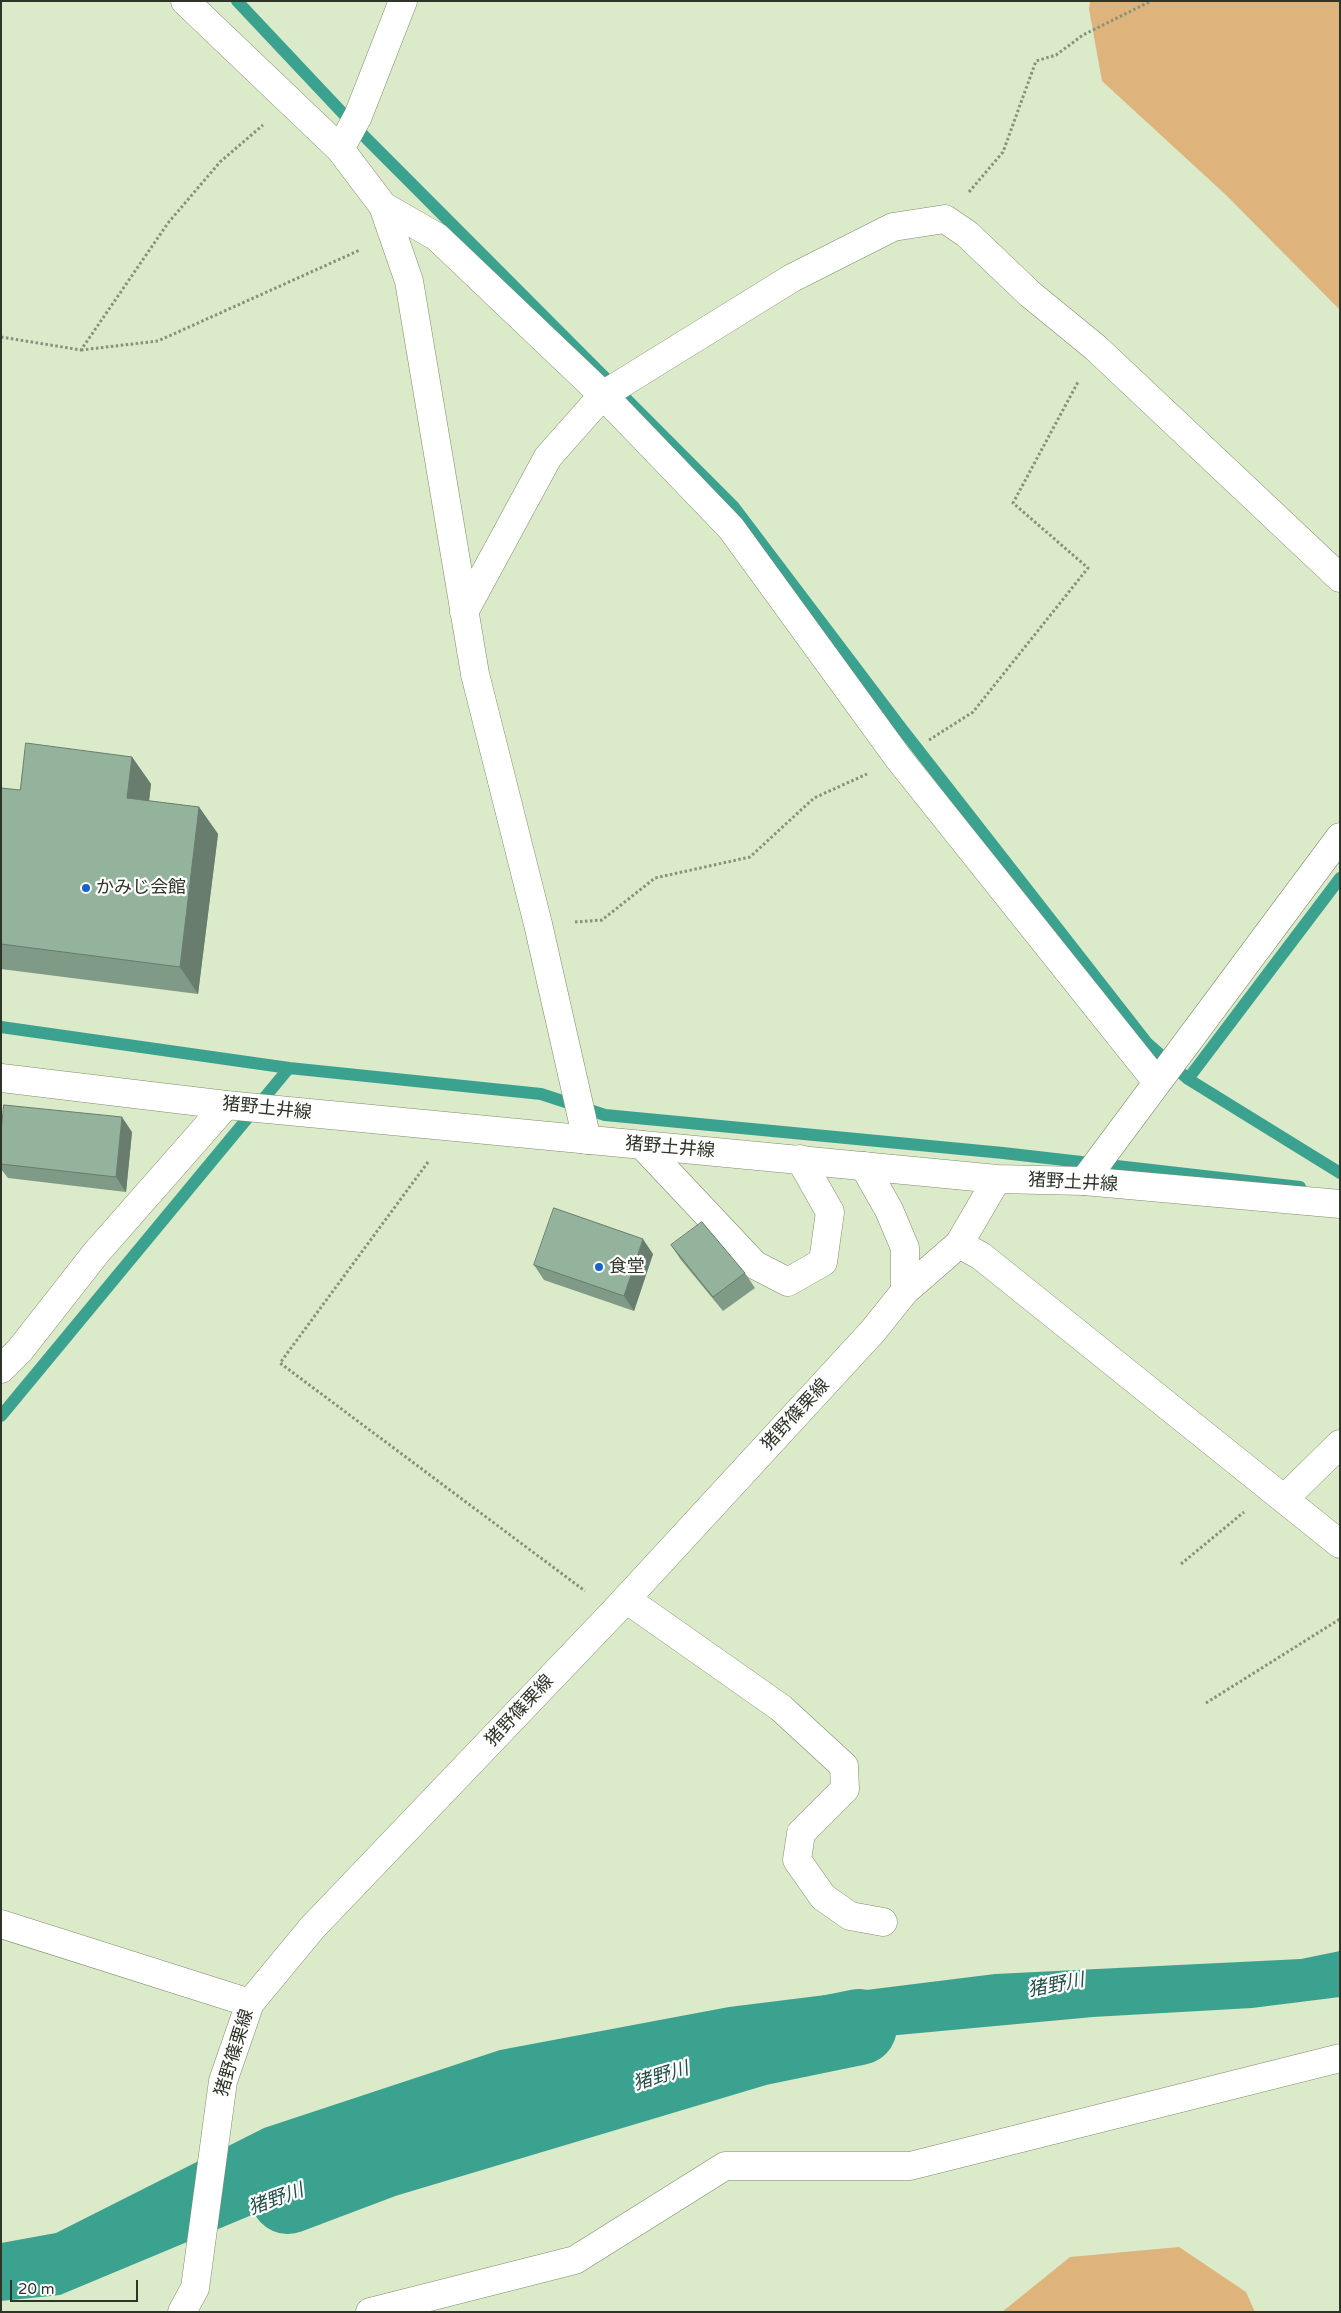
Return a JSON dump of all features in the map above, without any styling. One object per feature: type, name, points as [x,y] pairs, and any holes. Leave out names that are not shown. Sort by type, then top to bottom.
[{"type":"street","points":[[185,1],[340,149],[383,206],[393,234],[409,281],[475,674],[538,924],[587,1140]]},
{"type":"street","points":[[340,149],[358,116],[403,1]]},
{"type":"street","points":[[383,206],[438,236],[603,395],[731,528],[899,759],[1157,1082]]},
{"type":"street","points":[[464,612],[548,457],[603,395],[792,278],[892,227],[946,219],[967,234],[1030,294],[1096,348],[1340,578]]},
{"type":"street","points":[[1084,1181],[1340,837]]},
{"type":"street","name":"猪野土井線","points":[[1,1078],[226,1105],[996,1179],[1084,1181],[1340,1204]]},
{"type":"street","points":[[1,1369],[20,1350],[96,1253],[226,1105]]},
{"type":"street","points":[[642,1145],[755,1265],[788,1282],[822,1262],[830,1212],[800,1159]]},
{"type":"street","points":[[864,1166],[890,1210],[905,1248],[905,1291]]},
{"type":"street","name":"猪野篠栗線","points":[[182,2312],[195,2288],[223,2080],[250,2002],[312,1928],[620,1605],[873,1331],[905,1291],[960,1244],[996,1179]]},
{"type":"street","points":[[960,1244],[982,1256],[1340,1544]]},
{"type":"street","points":[[1278,1494],[1340,1444]]},
{"type":"street","points":[[620,1605],[781,1708],[844,1766],[846,1790],[802,1833],[796,1860],[822,1897],[850,1916],[883,1922]]},
{"type":"street","points":[[1,1924],[250,2002]]},
{"type":"street","points":[[370,2312],[399,2308],[575,2260],[725,2166],[910,2166],[1340,2058]]},
{"type":"path","points":[[946,219],[1003,152],[1036,61],[1056,55],[1083,35],[1150,1]]},
{"type":"path","points":[[80,350],[174,216],[220,162],[291,102]]},
{"type":"path","points":[[1,337],[80,350],[158,341],[393,234]]},
{"type":"path","points":[[538,924],[602,920],[656,878],[750,857],[814,798],[899,759],[973,712],[1088,568],[1013,503],[1096,348]]},
{"type":"path","points":[[454,1127],[280,1363],[620,1605]]},
{"type":"path","points":[[1181,1564],[1278,1494]]},
{"type":"path","points":[[1206,1703],[1340,1619]]},
{"type":"shaded area","points":[[1090,1],[1340,1],[1340,310],[1226,195],[1102,81],[1089,9]]},
{"type":"shaded area","points":[[1179,2247],[1246,2292],[1255,2312],[1002,2312],[1070,2257]]},
{"type":"water","points":[[1340,1951],[1340,1997],[1252,2008],[1093,2017],[757,2048],[386,2159],[60,2295],[1,2301],[1,2243],[56,2233],[264,2128],[500,2050],[729,2007],[995,1974],[1301,1959]]},
{"type":"building","points":[[26,743],[132,757],[127,798],[199,807],[180,967],[1,944],[1,788],[20,790]]},
{"type":"building","points":[[4,1105],[122,1117],[116,1177],[1,1164],[1,1133]]},
{"type":"building","name":"食堂","points":[[554,1208],[643,1239],[624,1296],[534,1265]]},
{"type":"building","points":[[702,1222],[745,1273],[713,1297],[671,1245]]},
{"type":"waterway","points":[[237,1],[367,139],[734,507],[902,729],[1147,1043],[1188,1079],[1340,1173]]},
{"type":"waterway","points":[[1188,1079],[1340,878]]},
{"type":"waterway","points":[[1,1027],[289,1068]]},
{"type":"waterway","points":[[1,1416],[289,1068],[541,1094],[605,1115],[1003,1153],[1300,1187]]},
{"type":"waterway","name":"猪野川","points":[[288,2196],[386,2159],[757,2048],[859,2027]]},
{"type":"place","name":"かみじ会館","points":[[86,888]]},
{"type":"place","name":"食堂","points":[[599,1267]]}]
